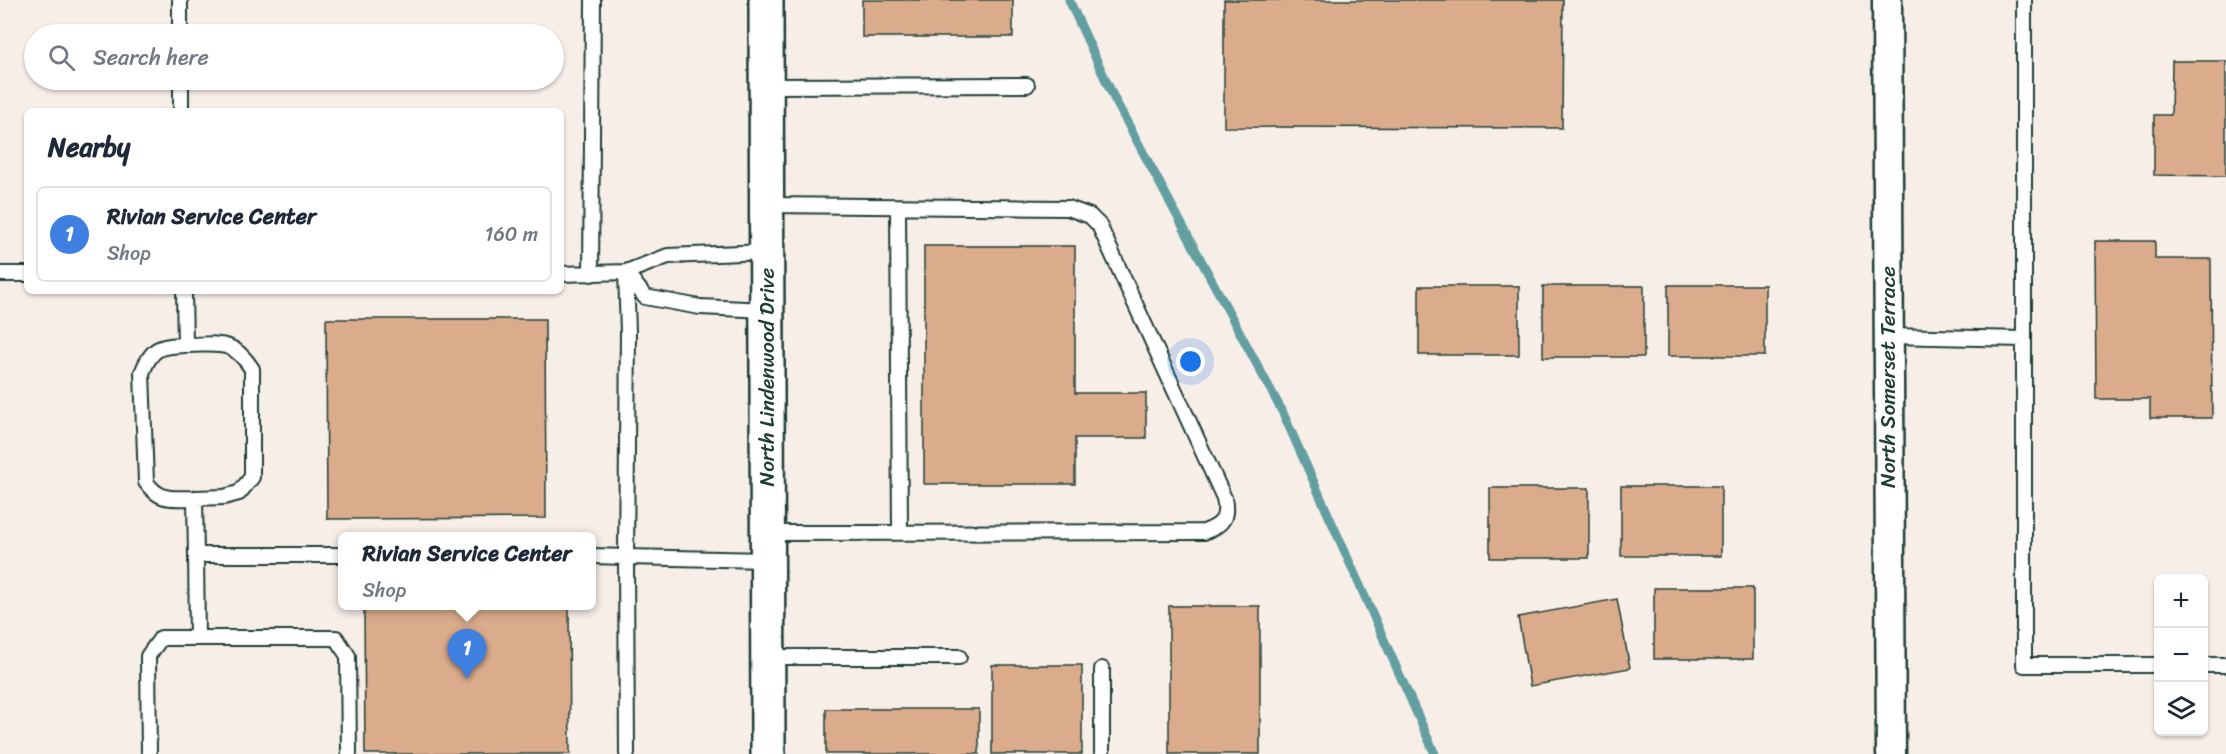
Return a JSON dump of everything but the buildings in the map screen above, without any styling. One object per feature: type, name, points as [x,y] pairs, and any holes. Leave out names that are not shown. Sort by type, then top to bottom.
[{"type":"street","name":"North Lindenwood Drive","points":[[766,0],[768,754]]},
{"type":"street","name":"North Somerset Terrace","points":[[1887,0],[1891,754]]},
{"type":"lane","points":[[180,0],[180,24]]},
{"type":"lane","points":[[591,274],[593,0]]},
{"type":"lane","points":[[2024,0],[2024,665],[2154,665]]},
{"type":"lane","points":[[766,86],[1027,85]]},
{"type":"lane","points":[[181,90],[181,108]]},
{"type":"lane","points":[[596,556],[626,557],[767,547],[900,532],[1204,532],[1222,522],[1227,511],[1224,498],[1099,225],[1090,216],[1068,208],[766,205]]},
{"type":"lane","points":[[898,207],[900,532]]},
{"type":"lane","points":[[564,274],[626,272],[668,256],[766,252]]},
{"type":"lane","points":[[626,272],[645,297],[700,307],[767,310]]},
{"type":"lane","points":[[626,272],[628,332],[627,754]]},
{"type":"lane","points":[[0,274],[24,274]]},
{"type":"lane","points":[[184,294],[185,345]]},
{"type":"lane","points":[[1888,336],[2024,339]]},
{"type":"lane","points":[[185,345],[228,346],[242,354],[252,369],[252,477],[239,493],[224,497],[165,498],[153,493],[146,482],[142,372],[148,356],[162,346],[185,345]]},
{"type":"lane","points":[[195,498],[197,638]]},
{"type":"lane","points":[[196,555],[338,555]]},
{"type":"lane","points":[[149,754],[148,656],[161,638],[336,638],[348,656],[349,754]]},
{"type":"lane","points":[[768,657],[958,657]]},
{"type":"lane","points":[[2208,665],[2226,665]]},
{"type":"lane","points":[[1102,669],[1102,754]]},
{"type":"waterway","points":[[1069,0],[1114,98],[1283,413],[1435,754]]},
{"type":"place","name":"Rivian Service Center","points":[[467,679]]}]
